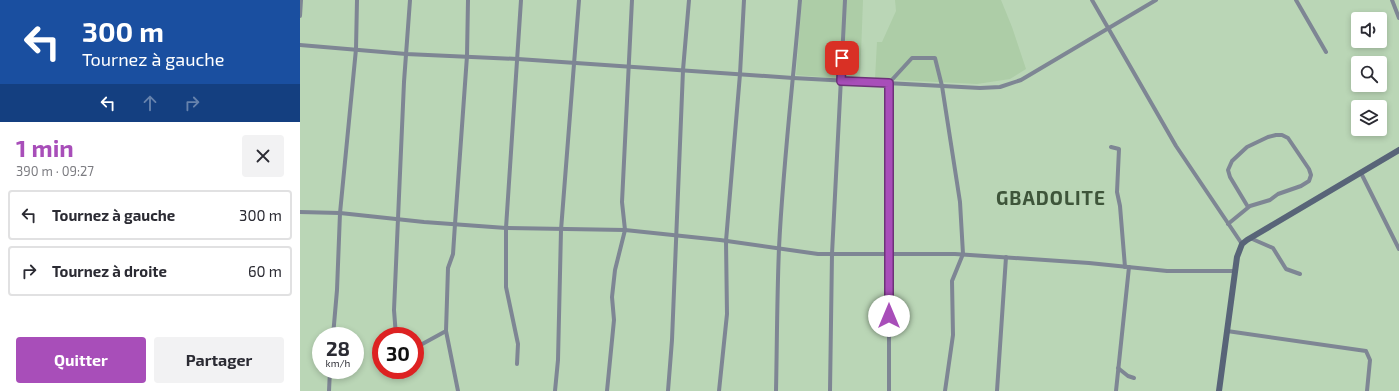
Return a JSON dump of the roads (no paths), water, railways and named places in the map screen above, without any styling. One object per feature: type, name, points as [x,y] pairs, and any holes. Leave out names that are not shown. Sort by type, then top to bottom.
[{"type":"street","points":[[300,16],[301,0]]},
{"type":"street","points":[[334,327],[340,213],[356,49],[357,0]]},
{"type":"street","points":[[395,327],[394,310],[404,82],[410,0]]},
{"type":"street","points":[[458,391],[446,331],[448,268],[453,254],[466,56],[468,0]]},
{"type":"street","points":[[517,364],[518,344],[506,287],[506,228],[521,0]]},
{"type":"street","points":[[555,391],[558,360],[561,230],[579,0]]},
{"type":"street","points":[[607,391],[614,320],[612,297],[615,270],[625,230],[622,202],[632,0]]},
{"type":"street","points":[[668,391],[672,340],[683,70],[689,0]]},
{"type":"street","points":[[719,391],[727,314],[726,241],[740,74],[744,0]]},
{"type":"street","points":[[776,391],[779,248],[800,0]]},
{"type":"street","points":[[830,391],[832,254],[845,0]]},
{"type":"street","points":[[1092,0],[1176,146],[1242,244]]},
{"type":"street","points":[[300,44],[406,54],[518,58],[841,81],[980,88],[1000,87],[1021,80],[1156,0]]},
{"type":"street","points":[[1296,0],[1326,52]]},
{"type":"street","points":[[1392,0],[1399,18]]},
{"type":"street","points":[[889,391],[889,83],[912,58],[935,58],[942,86],[960,202],[963,254],[952,281],[953,335],[945,391]]},
{"type":"street","points":[[1228,224],[1248,207],[1270,200],[1278,194],[1301,186],[1309,181],[1311,175],[1309,169],[1288,138],[1276,135],[1268,137],[1247,146],[1232,160],[1228,170],[1230,177],[1248,207]]},
{"type":"street","points":[[1111,147],[1118,149],[1117,192],[1127,267],[1116,391]]},
{"type":"street","points":[[1219,391],[1237,257],[1242,244],[1399,150]]},
{"type":"street","points":[[1361,173],[1399,249]]},
{"type":"street","points":[[300,212],[340,213],[506,228],[625,230],[726,241],[818,254],[963,254],[1167,271],[1235,270]]},
{"type":"street","points":[[1250,238],[1273,248],[1286,269],[1300,274]]},
{"type":"street","points":[[997,391],[1006,257]]},
{"type":"street","points":[[424,343],[446,331]]},
{"type":"street","points":[[1227,331],[1366,351],[1370,360],[1366,391]]},
{"type":"street","points":[[1118,368],[1128,376],[1134,378]]},
{"type":"street","points":[[329,391],[330,379]]},
{"type":"district","name":"GBADOLITE","points":[[1051,197]]}]
